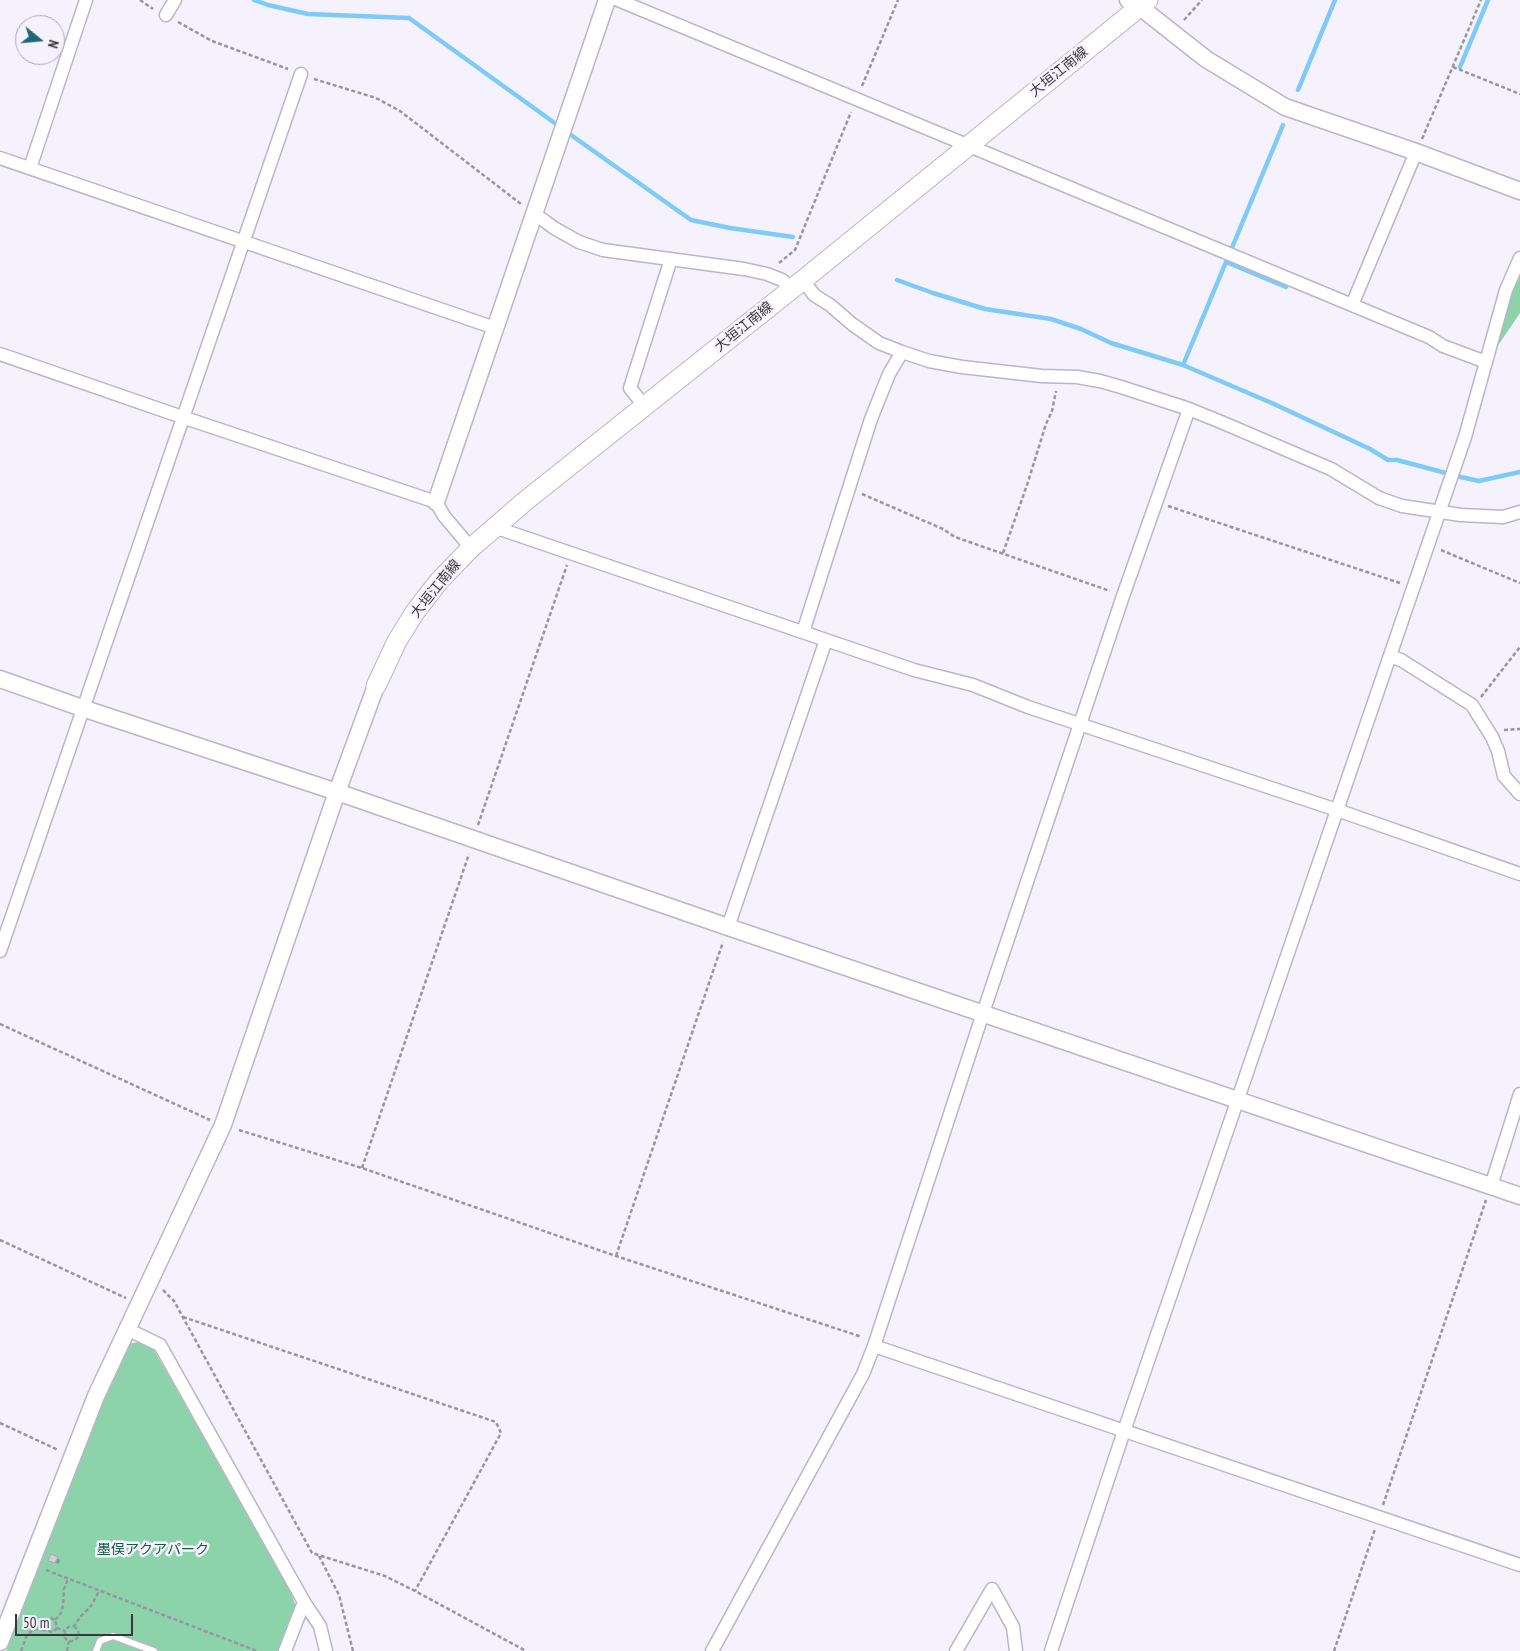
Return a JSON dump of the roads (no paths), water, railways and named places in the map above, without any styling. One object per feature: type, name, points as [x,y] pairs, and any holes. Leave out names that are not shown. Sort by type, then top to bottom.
[{"type":"main road","name":"大垣江南線","points":[[376,686],[397,641],[415,612],[439,581],[471,548],[524,502],[798,285],[1139,2]]},
{"type":"street","points":[[30,168],[86,0]]},
{"type":"street","points":[[166,15],[175,0]]},
{"type":"street","points":[[436,502],[607,0]]},
{"type":"street","points":[[618,0],[1430,337],[1443,346],[1486,362]]},
{"type":"street","points":[[1139,2],[1206,59],[1286,107],[1416,152],[1520,191]]},
{"type":"street","points":[[0,951],[301,74]]},
{"type":"street","points":[[1352,305],[1416,152]]},
{"type":"street","points":[[0,158],[495,328]]},
{"type":"street","points":[[534,213],[554,228],[603,250],[744,269],[767,274],[798,285],[830,305],[852,324],[879,343],[929,361],[962,367],[1059,377],[1077,377],[1100,381],[1188,409],[1331,469],[1379,498],[1402,506],[1461,515],[1503,516],[1520,512]]},
{"type":"street","points":[[1051,1651],[1124,1431],[1465,437],[1506,290],[1520,258]]},
{"type":"street","points":[[645,407],[630,388],[671,259]]},
{"type":"street","points":[[803,632],[871,419],[889,374],[902,352]]},
{"type":"street","points":[[0,354],[182,418],[436,502],[444,516],[471,548]]},
{"type":"street","points":[[712,1651],[863,1374],[875,1344],[983,1014],[1123,596],[1188,409]]},
{"type":"street","points":[[494,528],[914,670],[973,685],[1028,707],[1520,874]]},
{"type":"street","points":[[728,927],[826,640]]},
{"type":"street","points":[[1390,656],[1401,660],[1472,705],[1492,737],[1498,751],[1504,776],[1520,794]]},
{"type":"street","points":[[0,680],[337,792],[1520,1196]]},
{"type":"street","points":[[0,1642],[96,1396],[138,1304],[191,1196],[222,1125],[337,792],[376,686]]},
{"type":"street","points":[[1491,1186],[1520,1094]]},
{"type":"street","points":[[127,1329],[160,1346],[304,1602],[320,1626],[326,1651]]},
{"type":"street","points":[[875,1344],[1124,1431],[1520,1565]]},
{"type":"street","points":[[956,1651],[992,1589],[1013,1627],[1016,1651]]},
{"type":"street","points":[[285,1651],[304,1602]]},
{"type":"lane","points":[[96,1651],[100,1641],[113,1636],[154,1651]]},
{"type":"waterway","points":[[254,0],[308,14],[409,18],[556,124]]},
{"type":"waterway","points":[[1298,90],[1335,0]]},
{"type":"waterway","points":[[1460,67],[1488,0]]},
{"type":"waterway","points":[[1231,250],[1283,125]]},
{"type":"waterway","points":[[571,135],[691,220],[793,237]]},
{"type":"waterway","points":[[1183,365],[1226,262],[1286,287]]},
{"type":"waterway","points":[[897,280],[985,309],[1051,319],[1081,329],[1111,343],[1183,365],[1274,404],[1370,449],[1388,460],[1397,460],[1446,473]]},
{"type":"waterway","points":[[1456,476],[1479,481],[1520,472]]},
{"type":"park label","name":"墨俣アクアパーク","points":[[153,1550]]}]
